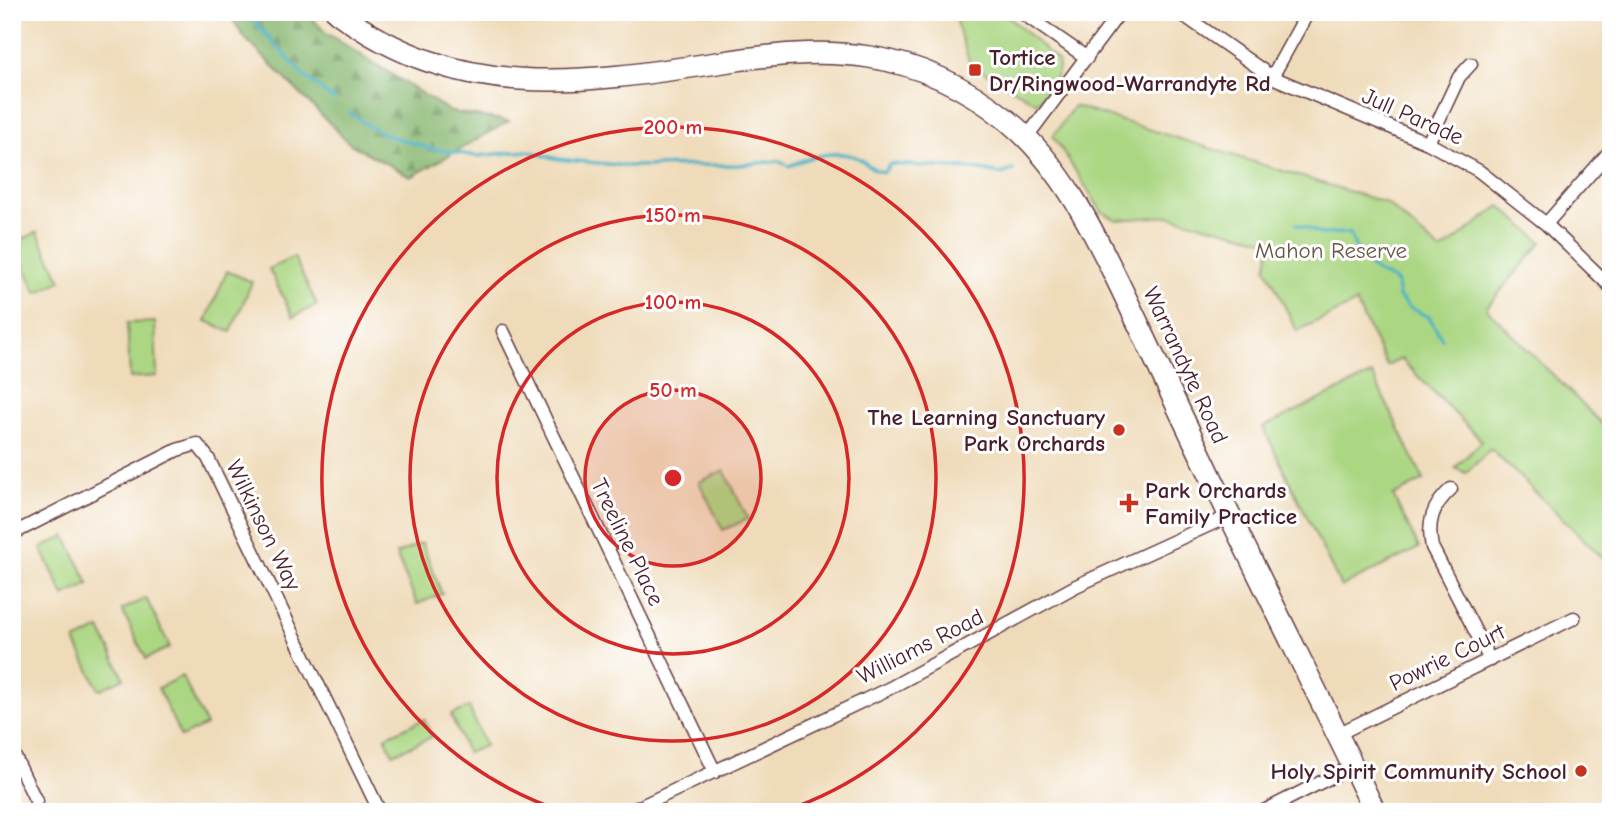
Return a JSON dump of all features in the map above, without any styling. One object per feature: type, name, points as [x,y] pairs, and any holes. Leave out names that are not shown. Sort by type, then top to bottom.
[{"type":"main road","name":"Warrandyte Road","points":[[337,12],[370,36],[434,64],[476,75],[543,82],[620,78],[785,54],[839,52],[887,59],[939,77],[1009,121],[1059,177],[1094,232],[1229,516],[1375,812]]},
{"type":"street","points":[[1021,12],[1087,58]]},
{"type":"street","points":[[1026,138],[1120,12]]},
{"type":"street","name":"Jull Parade","points":[[1179,12],[1272,76],[1429,143],[1479,171],[1546,224],[1611,287]]},
{"type":"street","points":[[1272,76],[1308,12]]},
{"type":"street","points":[[1429,143],[1460,77],[1471,64]]},
{"type":"street","points":[[1546,224],[1611,150]]},
{"type":"street","name":"Treeline Place","points":[[503,331],[715,772]]},
{"type":"street","name":"Wilkinson Way","points":[[12,534],[177,450],[197,444],[208,458],[380,812]]},
{"type":"street","points":[[1451,489],[1441,498],[1429,529],[1432,547],[1490,660]]},
{"type":"street","name":"Williams Road","points":[[629,812],[811,723],[890,688],[1076,586],[1229,516]]},
{"type":"street","name":"Powrie Court","points":[[1338,734],[1574,618]]},
{"type":"street","points":[[12,751],[36,801]]},
{"type":"street","points":[[1262,812],[1353,766]]},
{"type":"green space","points":[[228,12],[306,12],[325,32],[451,112],[509,121],[411,177],[350,144],[244,37]]},
{"type":"green space","points":[[953,12],[1003,12],[1058,61],[1056,78],[1037,103],[970,64]]},
{"type":"green space","name":"Mahon Reserve","points":[[1074,106],[1386,203],[1441,251],[1500,206],[1542,242],[1486,308],[1611,433],[1611,566],[1491,449],[1466,473],[1455,468],[1482,441],[1401,359],[1387,366],[1356,303],[1297,331],[1266,268],[1272,242],[1169,216],[1117,220],[1102,212],[1053,136]]},
{"type":"green space","points":[[37,232],[61,281],[37,293],[13,244]]},
{"type":"green space","points":[[294,257],[317,305],[293,317],[269,269]]},
{"type":"green space","points":[[227,271],[252,282],[231,332],[206,321]]},
{"type":"green space","points":[[155,322],[157,376],[130,378],[127,323]]},
{"type":"green space","points":[[1372,374],[1424,480],[1393,496],[1419,548],[1341,587],[1263,427]]},
{"type":"green space","points":[[724,470],[748,519],[723,530],[699,482]]},
{"type":"green space","points":[[65,536],[89,584],[64,596],[41,548]]},
{"type":"green space","points":[[422,543],[442,594],[417,604],[396,554]]},
{"type":"green space","points":[[146,598],[170,647],[146,659],[122,610]]},
{"type":"green space","points":[[100,629],[124,678],[99,690],[75,641]]},
{"type":"green space","points":[[182,676],[206,725],[181,737],[158,688]]},
{"type":"green space","points":[[469,707],[485,746],[467,753],[451,715]]},
{"type":"green space","points":[[424,719],[432,737],[393,754],[385,737]]},
{"type":"waterway","points":[[246,12],[302,74],[334,100]]},
{"type":"waterway","points":[[350,112],[365,124],[387,135],[432,149],[477,156],[527,151],[558,159],[627,166],[739,165],[778,161],[789,166],[814,157],[842,154],[860,159],[874,169],[884,172],[890,164],[975,169],[1001,174],[1013,170]]},
{"type":"waterway","points":[[1297,224],[1321,234],[1350,233],[1361,258],[1379,273],[1396,281],[1399,297],[1410,308],[1429,317],[1442,339]]},
{"type":"place","name":"Tortice Dr/Ringwood-Warrandyte Rd","points":[[975,70]]},
{"type":"place","name":"The Learning Sanctuary Park Orchards","points":[[1119,430]]},
{"type":"place","name":"Park Orchards Family Practice","points":[[1129,503]]},
{"type":"place","name":"Holy Spirit Community School","points":[[1581,771]]}]
